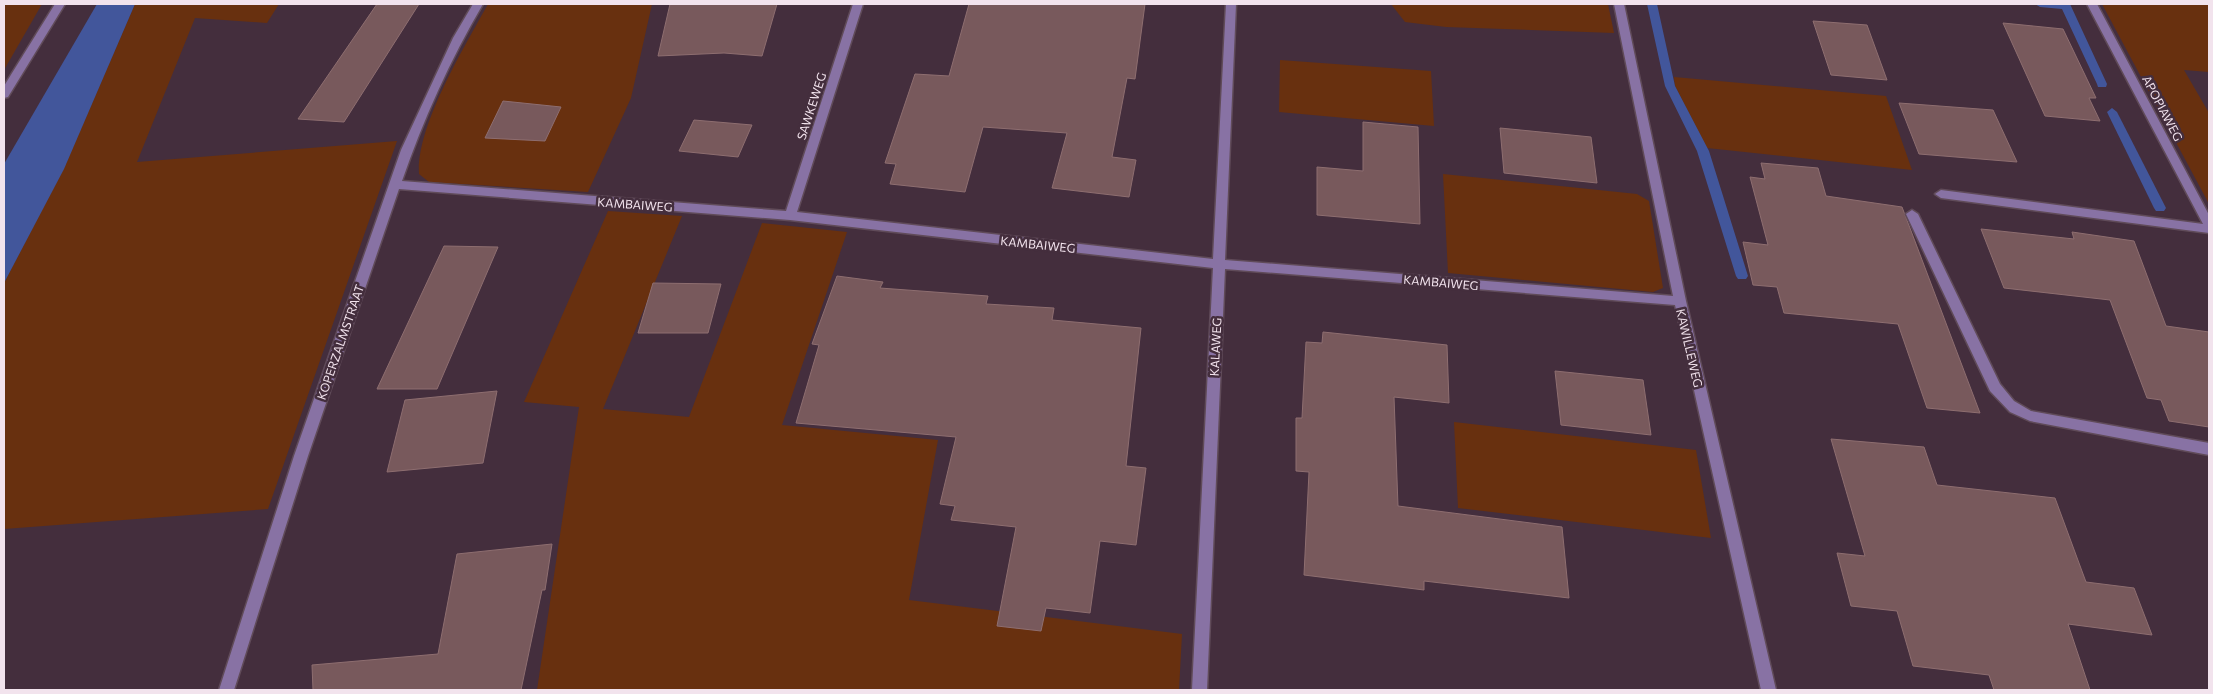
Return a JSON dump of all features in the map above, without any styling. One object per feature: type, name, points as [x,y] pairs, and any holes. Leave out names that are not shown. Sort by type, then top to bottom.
[{"type":"street","points":[[4,94],[60,4]]},
{"type":"street","name":"KOPERZALMSTRAAT","points":[[226,690],[301,456],[407,150],[458,38],[478,4]]},
{"type":"street","name":"SAWKEWEG","points":[[790,216],[858,4]]},
{"type":"street","name":"KALAWEG","points":[[1199,690],[1231,4]]},
{"type":"street","name":"KAWILLEWEG","points":[[1620,4],[1680,301],[1769,690]]},
{"type":"street","name":"APOPIAWEG","points":[[2092,4],[2209,227]]},
{"type":"street","name":"KAMBAIWEG","points":[[396,185],[790,216],[1218,264],[1680,301]]},
{"type":"street","points":[[1941,194],[2209,227]]},
{"type":"street","points":[[1912,214],[1994,387],[2004,401],[2016,411],[2030,416],[2209,450]]},
{"type":"shaded area","points":[[4,4],[42,4],[4,70]]},
{"type":"shaded area","points":[[135,4],[279,4],[267,23],[195,18],[137,162],[397,141],[268,509],[4,529],[4,283],[64,168]]},
{"type":"shaded area","points":[[488,4],[652,4],[631,98],[588,192],[429,182],[419,174],[420,155],[433,110],[455,64]]},
{"type":"shaded area","points":[[1391,4],[1608,4],[1614,33],[1446,27],[1405,22]]},
{"type":"shaded area","points":[[2102,4],[2209,4],[2209,72],[2184,70],[2209,113],[2209,204]]},
{"type":"shaded area","points":[[1280,60],[1431,71],[1434,126],[1279,112]]},
{"type":"shaded area","points":[[1674,77],[1886,96],[1912,170],[1707,148],[1675,86]]},
{"type":"shaded area","points":[[1443,174],[1637,194],[1649,201],[1663,288],[1653,292],[1448,273]]},
{"type":"shaded area","points":[[608,211],[682,216],[603,409],[689,417],[762,223],[847,232],[782,425],[938,440],[909,600],[1182,634],[1179,690],[537,690],[579,407],[524,402]]},
{"type":"shaded area","points":[[1454,422],[1696,450],[1711,538],[1458,508]]},
{"type":"water","points":[[97,4],[135,4],[64,169],[4,283],[4,164]]},
{"type":"building","points":[[377,4],[419,4],[344,122],[298,119]]},
{"type":"building","points":[[670,4],[777,4],[762,56],[724,53],[658,56]]},
{"type":"building","points":[[969,4],[1145,4],[1135,79],[1127,78],[1112,157],[1136,160],[1129,197],[1052,188],[1067,133],[983,127],[965,192],[890,184],[896,164],[885,163],[915,74],[949,76]]},
{"type":"building","points":[[1813,21],[1867,25],[1887,80],[1831,75]]},
{"type":"building","points":[[2003,23],[2063,29],[2096,98],[2089,98],[2100,121],[2045,116]]},
{"type":"building","points":[[503,101],[561,107],[545,141],[485,138]]},
{"type":"building","points":[[1899,103],[1993,110],[2017,162],[1919,154]]},
{"type":"building","points":[[694,120],[752,125],[738,157],[679,151]]},
{"type":"building","points":[[1363,122],[1418,127],[1420,224],[1317,215],[1317,167],[1363,171]]},
{"type":"building","points":[[1500,128],[1591,137],[1597,183],[1504,173]]},
{"type":"building","points":[[1761,163],[1818,168],[1826,196],[1902,207],[1980,413],[1927,408],[1898,324],[1784,313],[1777,287],[1753,285],[1743,242],[1768,245],[1750,177],[1765,179]]},
{"type":"building","points":[[1981,229],[2074,239],[2072,232],[2134,241],[2166,326],[2209,332],[2209,427],[2169,421],[2161,400],[2147,398],[2110,300],[2004,288]]},
{"type":"building","points":[[444,246],[498,247],[437,389],[377,389]]},
{"type":"building","points":[[837,276],[883,282],[880,288],[988,296],[986,304],[1054,308],[1052,320],[1141,328],[1126,466],[1146,468],[1136,545],[1100,541],[1090,613],[1046,608],[1041,631],[997,626],[1016,527],[951,520],[955,506],[940,504],[956,437],[796,423],[819,345],[812,344]]},
{"type":"building","points":[[653,283],[721,284],[708,333],[638,333]]},
{"type":"building","points":[[1323,332],[1447,345],[1449,403],[1394,397],[1398,506],[1562,527],[1569,598],[1424,581],[1424,590],[1304,575],[1309,472],[1296,471],[1296,418],[1302,418],[1306,342],[1322,343]]},
{"type":"building","points":[[1555,371],[1643,380],[1651,435],[1561,425]]},
{"type":"building","points":[[497,391],[483,463],[387,472],[405,400]]},
{"type":"building","points":[[1831,439],[1924,447],[1937,485],[2055,498],[2086,582],[2134,588],[2152,635],[2068,624],[2090,690],[1994,690],[1989,675],[1913,666],[1897,611],[1851,606],[1837,553],[1865,556]]},
{"type":"building","points":[[552,544],[545,590],[542,590],[521,690],[313,690],[312,665],[438,654],[457,554]]},
{"type":"waterway","points":[[1652,4],[1670,86],[1703,151],[1742,276]]},
{"type":"waterway","points":[[2040,4],[2066,6],[2102,84]]},
{"type":"waterway","points":[[2112,112],[2160,208]]}]
